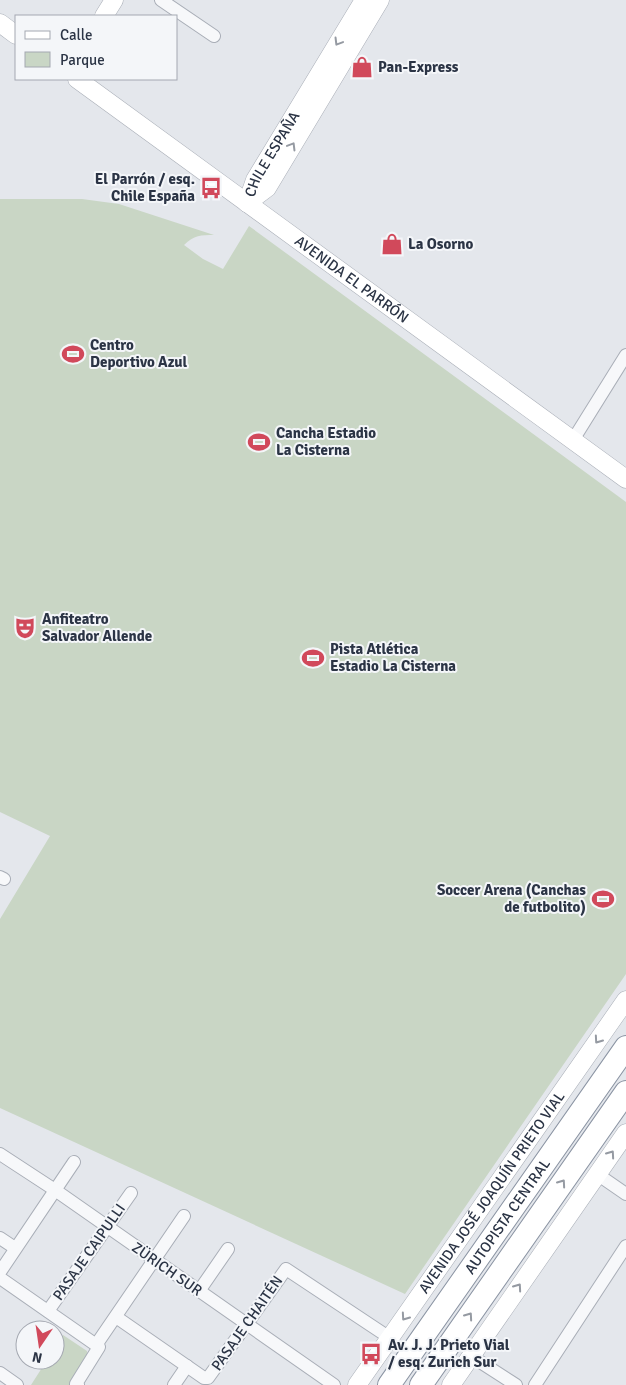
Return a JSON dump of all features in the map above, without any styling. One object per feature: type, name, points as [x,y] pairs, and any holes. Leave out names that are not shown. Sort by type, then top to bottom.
[{"type":"highway","name":"AUTOPISTA CENTRAL","points":[[389,1385],[620,1056],[626,1040]]},
{"type":"highway","name":"AUTOPISTA CENTRAL","points":[[421,1385],[626,1092]]},
{"type":"main road","points":[[105,15],[114,0]]},
{"type":"main road","name":"CHILE ESPAÑA","points":[[247,203],[255,180],[364,0]]},
{"type":"main road","name":"CHILE ESPAÑA","points":[[247,203],[267,188],[380,0]]},
{"type":"main road","points":[[0,23],[15,34]]},
{"type":"main road","name":"AVENIDA EL PARRÓN","points":[[78,80],[626,479]]},
{"type":"main road","name":"AVENIDA JOSÉ JOAQUÍN PRIETO VIAL","points":[[357,1385],[626,1000]]},
{"type":"main road","points":[[451,1385],[626,1133]]},
{"type":"street","points":[[161,0],[214,36]]},
{"type":"street","points":[[573,440],[626,355]]},
{"type":"street","name":"ZÜRICH SUR","points":[[0,1154],[55,1190],[334,1385]]},
{"type":"street","points":[[0,1272],[74,1162]]},
{"type":"street","points":[[597,1174],[626,1194]]},
{"type":"street","name":"PASAJE CAIPULLI","points":[[48,1311],[131,1193]]},
{"type":"street","points":[[77,1384],[116,1317],[184,1216]]},
{"type":"street","points":[[0,1238],[16,1248]]},
{"type":"street","points":[[535,1385],[626,1246]]},
{"type":"street","points":[[199,1291],[228,1249]]},
{"type":"street","name":"PASAJE CHAITÉN","points":[[187,1366],[204,1378],[208,1378],[286,1269],[390,1338]]},
{"type":"street","points":[[0,1278],[98,1346]]},
{"type":"street","points":[[116,1317],[187,1366],[174,1385]]},
{"type":"street","points":[[471,1356],[516,1385]]},
{"type":"street","points":[[0,1373],[17,1385]]},
{"type":"green space","points":[[0,199],[82,199],[119,204],[214,235],[198,236],[184,245],[203,259],[223,269],[249,226],[626,502],[626,974],[405,1294],[0,1108],[0,919],[50,836],[0,812]]},
{"type":"green space","points":[[65,1336],[87,1351],[87,1357],[70,1385],[31,1385],[41,1370],[65,1370]]},
{"type":"place","name":"Pan-Express","points":[[362,67]]},
{"type":"place","name":"El Parrón / esq. Chile España","points":[[211,188]]},
{"type":"place","name":"La Osorno","points":[[392,244]]},
{"type":"place","name":"Centro Deportivo Azul","points":[[73,354]]},
{"type":"place","name":"Cancha Estadio La Cisterna","points":[[259,442]]},
{"type":"place","name":"Anfiteatro Salvador Allende","points":[[25,628]]},
{"type":"place","name":"Pista Atlética Estadio La Cisterna","points":[[313,658]]},
{"type":"place","name":"Soccer Arena (Canchas de futbolito)","points":[[603,899]]},
{"type":"place","name":"Av. J. J. Prieto Vial / esq. Zurich Sur","points":[[371,1354]]}]
